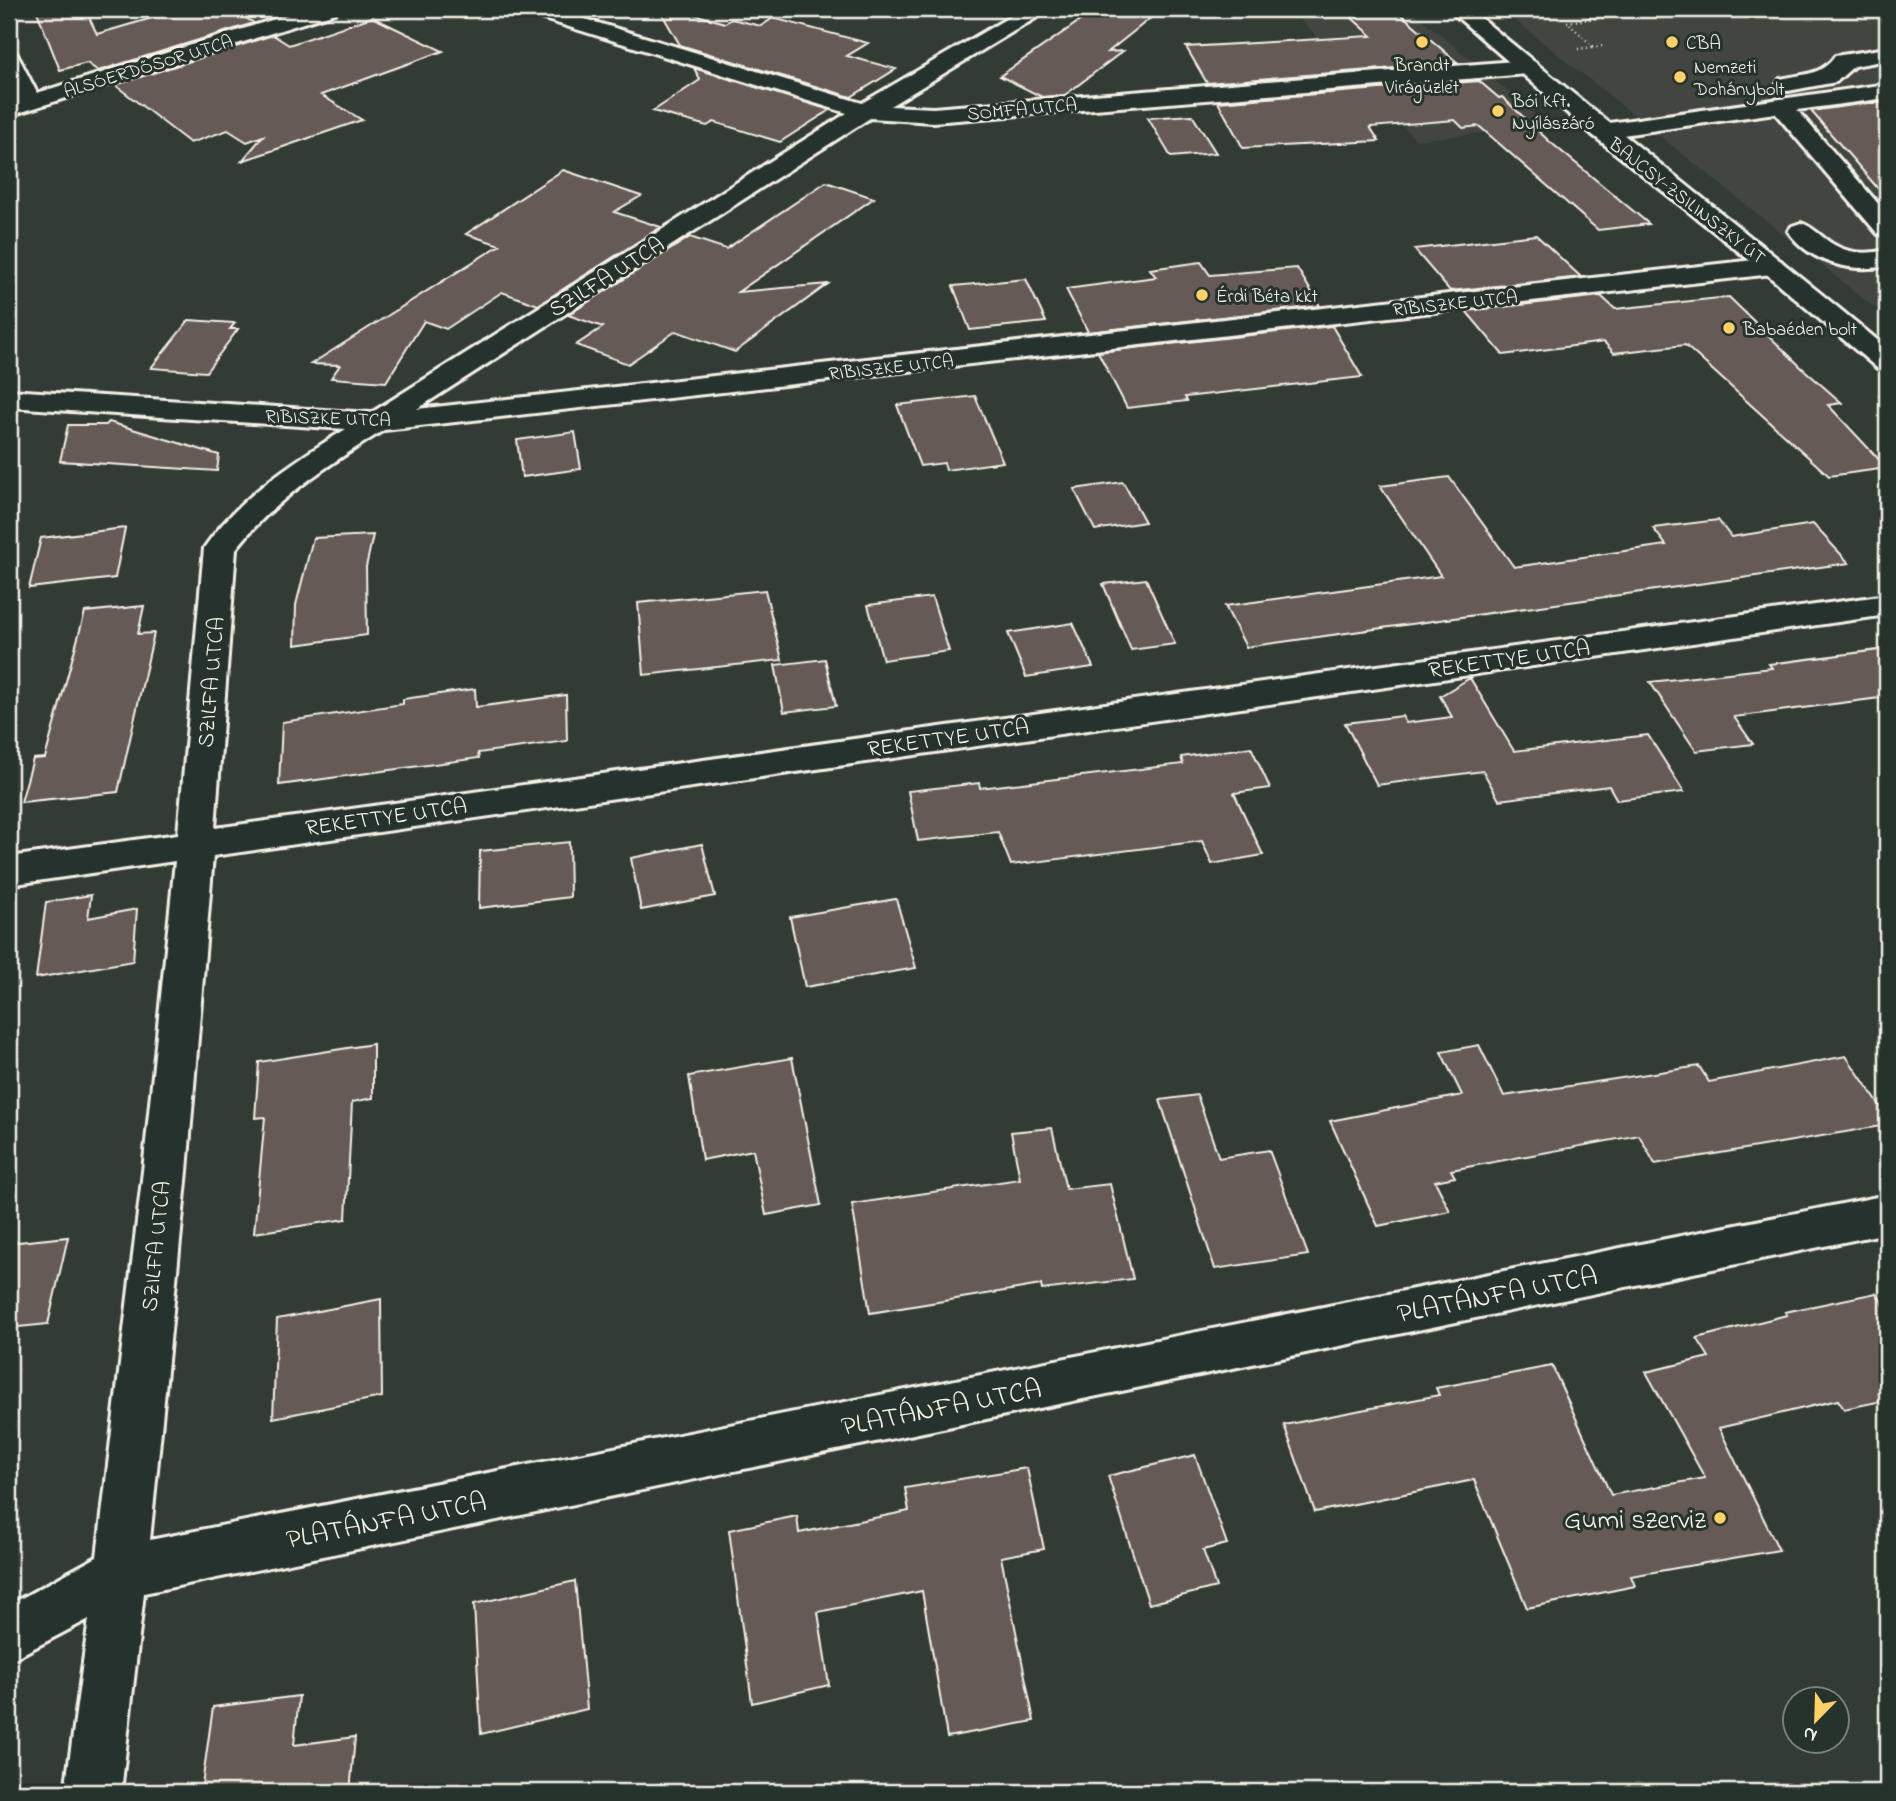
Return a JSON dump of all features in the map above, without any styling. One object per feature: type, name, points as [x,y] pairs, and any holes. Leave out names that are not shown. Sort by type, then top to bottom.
[{"type":"street","name":"ALSÓERDŐSOR UTCA","points":[[19,106],[328,9]]},
{"type":"street","name":"SOMFA UTCA","points":[[531,9],[865,111],[933,115],[1527,67]]},
{"type":"street","name":"SZILFA UTCA","points":[[93,1792],[121,1572],[196,844],[220,548],[239,523],[272,493],[315,461],[865,111],[1037,9]]},
{"type":"street","name":"BAJCSY-ZSILINSZKY ÚT","points":[[1458,9],[1602,131],[1772,266],[1887,362]]},
{"type":"street","points":[[1662,122],[1656,112],[1658,106],[1680,98],[1828,77],[1843,66],[1843,61],[1887,54]]},
{"type":"street","points":[[9,59],[19,106]]},
{"type":"street","points":[[1602,131],[1887,91]]},
{"type":"street","points":[[1781,106],[1887,229]]},
{"type":"street","points":[[1801,232],[1814,246],[1843,258],[1863,261],[1887,258]]},
{"type":"street","name":"RIBISZKE UTCA","points":[[9,398],[376,422],[481,413],[1772,266]]},
{"type":"street","name":"REKETTYE UTCA","points":[[9,871],[1887,606]]},
{"type":"street","name":"PLATÁNFA UTCA","points":[[9,1634],[121,1572],[1887,1214]]},
{"type":"path","points":[[1594,47],[1567,22],[1667,9]]},
{"type":"path","points":[[1578,49],[1602,46]]},
{"type":"shaded area","points":[[1290,9],[1410,9],[1549,126],[1416,140]]},
{"type":"shaded area","points":[[1501,9],[1887,9],[1887,318],[1845,284]]},
{"type":"building","points":[[36,9],[85,9],[97,34],[183,9],[231,9],[254,23],[98,71],[87,63],[60,70]]},
{"type":"building","points":[[659,9],[676,9],[725,23],[732,19],[761,26],[773,18],[868,43],[847,56],[896,69],[851,97],[680,45]]},
{"type":"building","points":[[1097,9],[1162,9],[1108,52],[1123,51],[1065,95],[1042,97],[1000,76]]},
{"type":"building","points":[[1342,9],[1395,9],[1458,63],[1207,83],[1186,47],[1372,36]]},
{"type":"building","points":[[372,17],[443,51],[321,95],[362,120],[242,161],[263,136],[247,142],[228,130],[190,143],[115,85],[273,35],[289,45]]},
{"type":"building","points":[[694,68],[830,110],[780,142],[714,122],[707,126],[653,111],[700,80]]},
{"type":"building","points":[[1479,81],[1499,98],[1502,97],[1549,141],[1649,224],[1598,230],[1479,126],[1463,128],[1455,120],[1370,127],[1379,141],[1243,148],[1218,102]]},
{"type":"building","points":[[1887,103],[1887,199],[1811,111]]},
{"type":"building","points":[[1192,115],[1216,153],[1171,157],[1148,118]]},
{"type":"building","points":[[563,170],[641,196],[614,212],[661,227],[538,305],[502,292],[446,329],[424,321],[386,382],[331,378],[340,365],[311,364],[500,245],[466,234]]},
{"type":"building","points":[[826,182],[874,198],[738,292],[828,284],[735,352],[676,331],[628,364],[576,345],[603,327],[568,315],[690,237],[726,249]]},
{"type":"building","points":[[1536,235],[1581,277],[1450,291],[1414,249]]},
{"type":"building","points":[[1201,262],[1210,275],[1297,268],[1320,306],[1088,332],[1066,289],[1156,277],[1150,269]]},
{"type":"building","points":[[1026,279],[1046,322],[970,330],[953,286]]},
{"type":"building","points":[[1601,296],[1615,309],[1729,297],[1842,403],[1828,405],[1887,468],[1829,476],[1685,345],[1614,353],[1604,342],[1503,355],[1466,311]]},
{"type":"building","points":[[189,320],[235,323],[230,329],[238,329],[206,372],[151,368]]},
{"type":"building","points":[[1332,326],[1362,377],[1185,397],[1187,401],[1127,408],[1098,352]]},
{"type":"building","points":[[975,396],[1003,462],[946,470],[944,463],[920,466],[897,405]]},
{"type":"building","points":[[109,422],[219,455],[217,471],[60,461],[68,425],[106,425]]},
{"type":"building","points":[[575,432],[581,469],[522,477],[517,440]]},
{"type":"building","points":[[1449,477],[1514,567],[1666,545],[1653,528],[1718,520],[1731,537],[1813,524],[1849,563],[1246,647],[1225,606],[1441,576],[1380,486]]},
{"type":"building","points":[[1123,482],[1145,522],[1095,530],[1074,489]]},
{"type":"building","points":[[125,528],[115,578],[29,588],[41,538]]},
{"type":"building","points":[[373,535],[366,567],[367,635],[295,645],[296,605],[313,538]]},
{"type":"building","points":[[1146,579],[1175,644],[1131,650],[1103,584]]},
{"type":"building","points":[[765,590],[782,660],[644,675],[638,603]]},
{"type":"building","points":[[932,597],[949,651],[883,660],[868,605]]},
{"type":"building","points":[[144,606],[138,634],[154,633],[118,792],[21,802],[33,759],[45,758],[85,612]]},
{"type":"building","points":[[1073,623],[1093,667],[1026,677],[1008,633]]},
{"type":"building","points":[[1887,649],[1887,697],[1734,717],[1753,744],[1696,751],[1650,682],[1772,668],[1769,664]]},
{"type":"building","points":[[825,659],[836,706],[784,712],[775,665]]},
{"type":"building","points":[[1470,678],[1514,751],[1648,735],[1684,792],[1617,800],[1609,786],[1499,800],[1483,771],[1377,785],[1345,723],[1402,716],[1406,723],[1452,717],[1440,696]]},
{"type":"building","points":[[475,689],[476,707],[566,695],[567,741],[478,753],[479,758],[279,785],[282,722],[403,704],[403,699]]},
{"type":"building","points":[[1251,747],[1270,788],[1234,793],[1263,855],[1212,864],[1202,841],[1011,865],[998,832],[918,841],[908,791],[979,783],[980,788],[1183,764],[1181,757]]},
{"type":"building","points":[[569,842],[570,897],[479,908],[480,851]]},
{"type":"building","points":[[702,844],[715,896],[641,910],[631,858]]},
{"type":"building","points":[[91,895],[88,918],[137,909],[133,961],[36,978],[46,902]]},
{"type":"building","points":[[896,899],[916,968],[805,987],[790,917]]},
{"type":"building","points":[[373,1044],[373,1098],[352,1102],[346,1219],[254,1233],[265,1117],[255,1118],[259,1062]]},
{"type":"building","points":[[1479,1045],[1504,1096],[1699,1066],[1709,1082],[1846,1056],[1887,1116],[1887,1125],[1655,1164],[1639,1135],[1451,1170],[1455,1177],[1435,1181],[1450,1211],[1378,1226],[1330,1121],[1462,1095],[1441,1052]]},
{"type":"building","points":[[792,1058],[821,1205],[766,1215],[753,1150],[702,1160],[689,1076]]},
{"type":"building","points":[[1197,1095],[1219,1158],[1269,1150],[1308,1255],[1215,1269],[1160,1100]]},
{"type":"building","points":[[1052,1128],[1066,1189],[1110,1184],[1133,1279],[1042,1290],[1041,1285],[870,1313],[852,1204],[1020,1179],[1011,1132]]},
{"type":"building","points":[[68,1237],[48,1324],[9,1328],[9,1243]]},
{"type":"building","points":[[1876,1293],[1887,1310],[1887,1400],[1844,1409],[1838,1400],[1719,1428],[1779,1550],[1631,1576],[1635,1586],[1527,1608],[1474,1480],[1315,1512],[1284,1425],[1439,1395],[1436,1388],[1552,1366],[1611,1495],[1705,1478],[1646,1372],[1709,1357],[1697,1338],[1787,1315],[1785,1312]]},
{"type":"building","points":[[381,1299],[382,1397],[273,1418],[277,1319]]},
{"type":"building","points":[[1195,1455],[1227,1544],[1203,1550],[1216,1587],[1149,1604],[1108,1476]]},
{"type":"building","points":[[1027,1468],[1044,1549],[1001,1557],[1034,1721],[947,1737],[922,1591],[818,1612],[829,1685],[752,1703],[729,1530],[797,1516],[799,1533],[909,1511],[905,1488]]},
{"type":"building","points":[[575,1581],[587,1709],[481,1734],[474,1604]]},
{"type":"building","points":[[299,1696],[294,1745],[355,1737],[350,1792],[201,1792],[213,1707]]},
{"type":"place","name":"Brandt Virágüzlet","points":[[1422,42]]},
{"type":"place","name":"CBA","points":[[1672,42]]},
{"type":"place","name":"Nemzeti Dohánybolt","points":[[1680,77]]},
{"type":"place","name":"Bói Kft. Nyílászáró","points":[[1498,111]]},
{"type":"place","name":"Érdi Béta kkt","points":[[1202,295]]},
{"type":"place","name":"Babaéden bolt","points":[[1729,328]]},
{"type":"place","name":"Gumi szerviz","points":[[1720,1518]]}]
